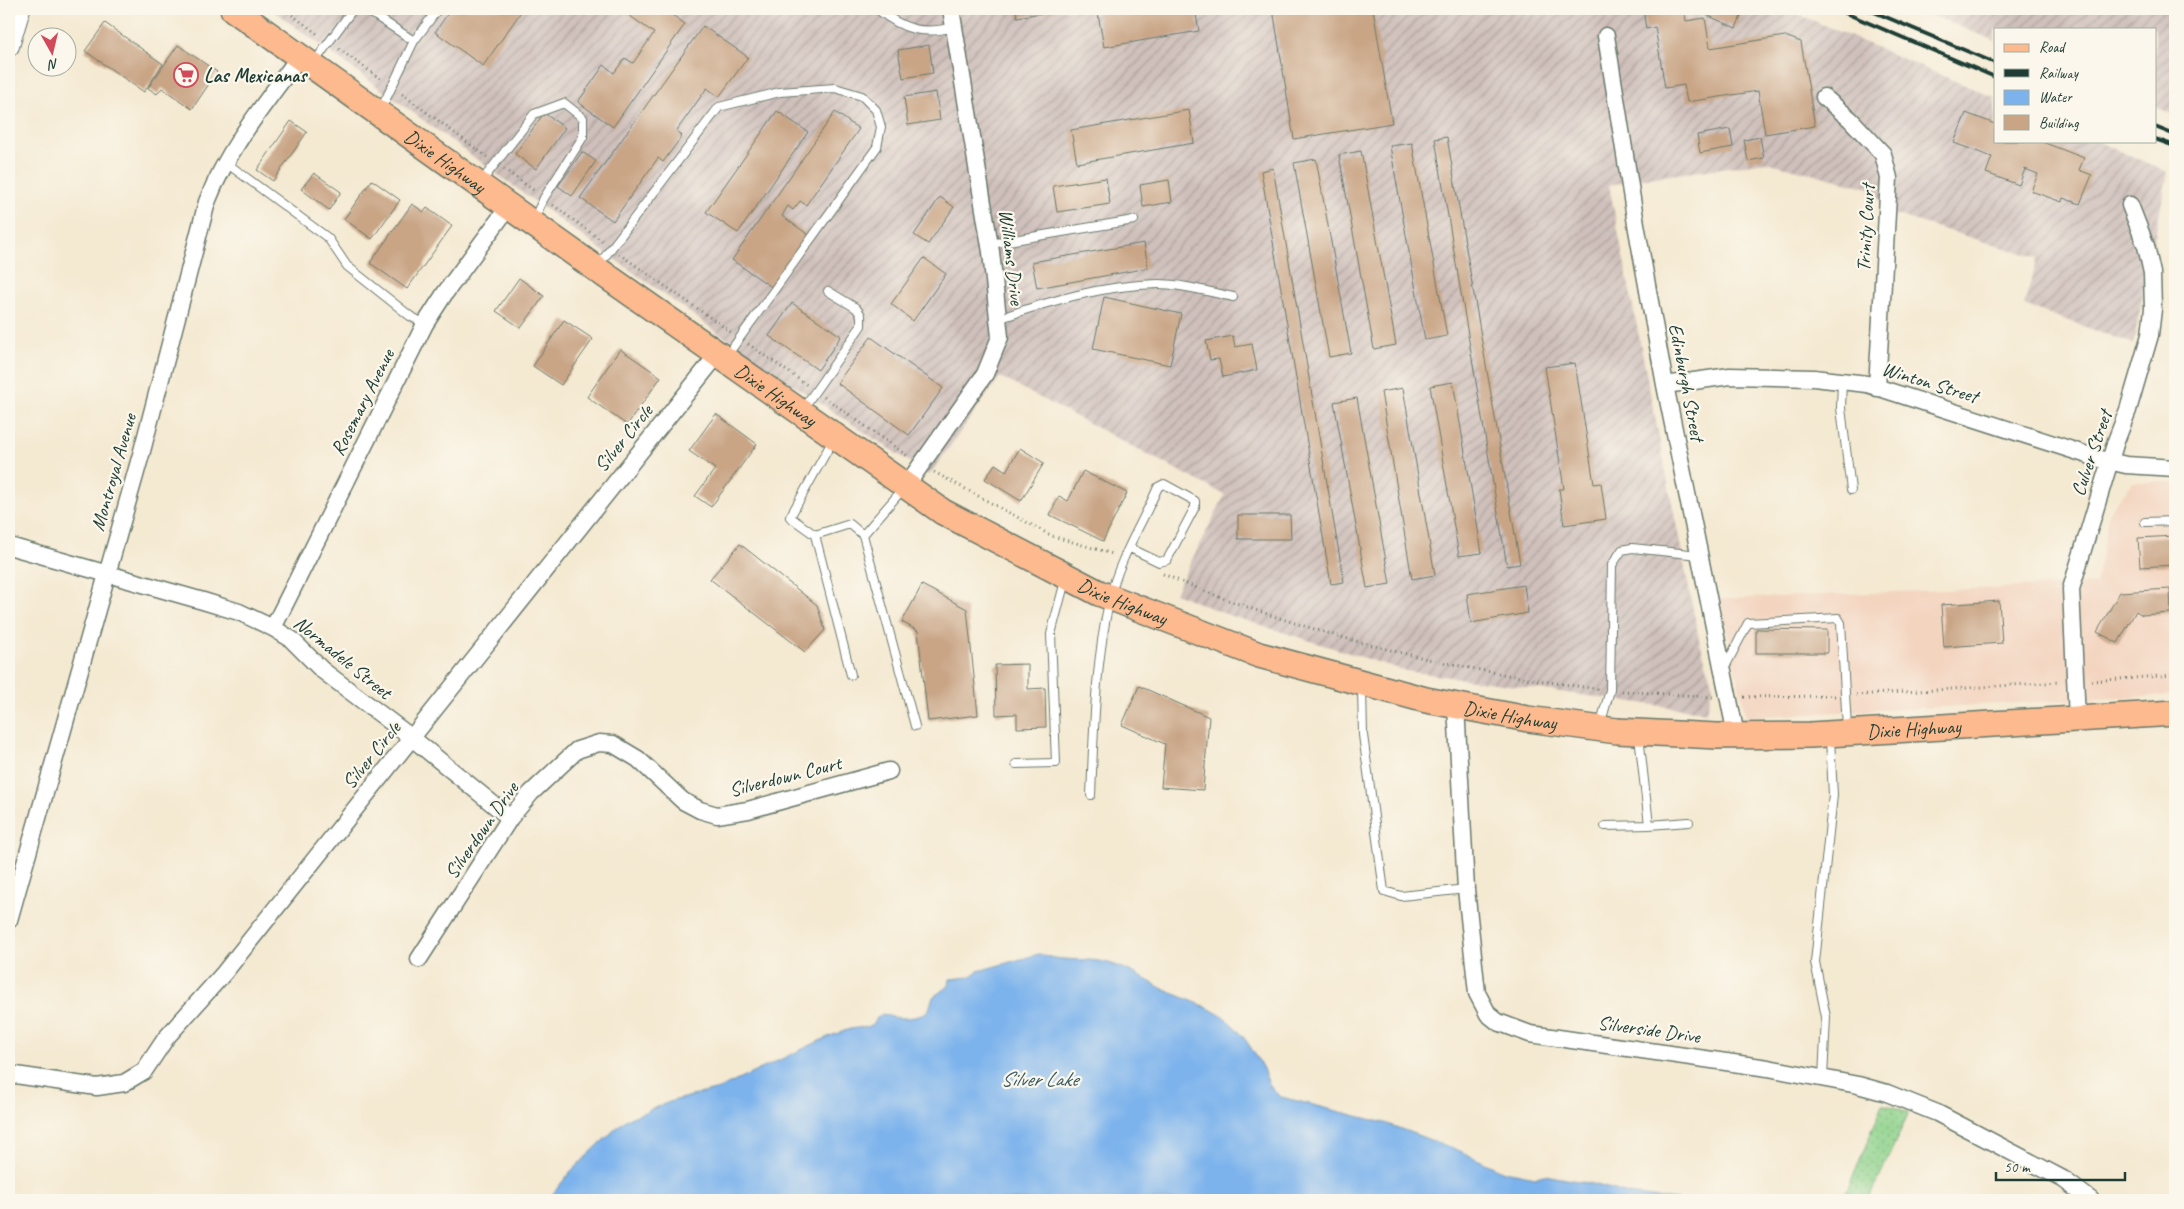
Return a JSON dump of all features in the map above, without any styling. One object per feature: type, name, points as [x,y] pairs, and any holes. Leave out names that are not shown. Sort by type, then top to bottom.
[{"type":"main road","name":"Dixie Highway","points":[[233,9],[595,268],[943,512],[1110,598],[1259,655],[1456,706],[1528,719],[1638,732],[1736,736],[1839,733],[2175,712]]},
{"type":"street","points":[[9,46],[20,9]]},
{"type":"street","name":"Williams Drive","points":[[906,486],[985,374],[1000,337],[990,244],[951,9]]},
{"type":"street","name":"Edinburgh Street","points":[[1606,36],[1636,224],[1665,385],[1736,736]]},
{"type":"street","name":"Montroyal Avenue","points":[[9,920],[157,396],[207,202],[225,162],[306,61]]},
{"type":"street","name":"Trinity Court","points":[[1824,96],[1850,119],[1883,154],[1890,178],[1878,388]]},
{"type":"street","name":"Culver Street","points":[[2077,719],[2070,589],[2128,410],[2150,335],[2153,309],[2152,273],[2146,246],[2130,205]]},
{"type":"street","name":"Rosemary Avenue","points":[[273,628],[425,324],[509,206]]},
{"type":"street","name":"Silver Circle","points":[[9,1074],[97,1087],[124,1083],[144,1071],[166,1038],[224,973],[721,356]]},
{"type":"street","name":"Winton Street","points":[[1665,385],[1730,376],[1814,378],[1842,381],[1878,388],[2110,461],[2126,465],[2175,468]]},
{"type":"street","name":"Normadele Street","points":[[9,546],[239,612],[273,628],[291,639],[322,670],[412,738],[510,818]]},
{"type":"street","name":"Silverside Drive","points":[[1456,706],[1466,889],[1477,993],[1488,1014],[1498,1022],[1530,1034],[1768,1068],[1823,1078],[1887,1093],[1937,1113],[2063,1180],[2091,1200]]},
{"type":"street","name":"Silverdown Drive","points":[[419,959],[510,818],[531,793],[577,750],[599,743],[613,744],[624,751]]},
{"type":"street","name":"Silverdown Court","points":[[624,751],[638,759],[683,801],[700,810],[718,815],[748,810],[889,771]]},
{"type":"lane","points":[[306,61],[328,41],[353,9]]},
{"type":"lane","points":[[365,9],[414,41]]},
{"type":"lane","points":[[379,113],[414,41],[438,9]]},
{"type":"lane","points":[[877,9],[895,22],[914,30],[934,32],[954,27]]},
{"type":"lane","points":[[595,268],[719,107],[780,92],[835,88],[862,96],[876,110],[881,127],[877,147],[740,338],[721,356]]},
{"type":"lane","points":[[480,185],[495,162],[534,114],[564,103],[582,118],[583,137],[544,198],[532,222]]},
{"type":"lane","points":[[225,162],[328,238],[347,266],[410,316],[425,324]]},
{"type":"lane","points":[[990,244],[1134,220]]},
{"type":"lane","points":[[998,319],[1028,308],[1116,288],[1160,284],[1196,289],[1233,298]]},
{"type":"lane","points":[[801,412],[861,326],[861,316],[856,308],[828,291]]},
{"type":"lane","points":[[1842,381],[1841,408],[1852,490]]},
{"type":"lane","points":[[836,436],[790,517],[815,535],[851,674]]},
{"type":"lane","points":[[1092,795],[1096,677],[1110,598],[1124,557],[1158,487],[1164,484],[1192,498],[1195,507],[1167,560],[1158,562],[1130,548]]},
{"type":"lane","points":[[863,535],[906,486]]},
{"type":"lane","points":[[2145,522],[2175,521]]},
{"type":"lane","points":[[815,535],[850,524],[863,535],[915,726]]},
{"type":"lane","points":[[1600,728],[1610,690],[1610,584],[1612,565],[1617,554],[1622,550],[1632,548],[1699,555]]},
{"type":"lane","points":[[1016,764],[1056,763],[1051,634],[1066,576]]},
{"type":"lane","points":[[1723,672],[1748,623],[1754,621],[1838,618],[1842,623],[1845,696],[1839,733],[1815,962],[1826,1017],[1823,1078]]},
{"type":"lane","points":[[1362,683],[1362,735],[1384,891],[1401,896],[1466,889]]},
{"type":"lane","points":[[1638,732],[1649,825]]},
{"type":"lane","points":[[1605,826],[1689,822]]},
{"type":"path","points":[[284,9],[612,248],[901,452]]},
{"type":"path","points":[[944,478],[1052,536],[1124,557]]},
{"type":"path","points":[[1160,572],[1273,617],[1399,654],[1527,680],[1610,690],[1729,697],[1845,696],[2175,675]]},
{"type":"shaded area","points":[[271,9],[1786,9],[1994,98],[1994,142],[2099,142],[2168,172],[2133,344],[2024,305],[2038,258],[1893,214],[1869,188],[1766,162],[1609,185],[1699,639],[1713,687],[1706,712],[1406,671],[1228,615],[1175,593],[1225,495],[1000,377],[929,475],[769,369],[571,228]]},
{"type":"shaded area","points":[[1916,9],[2175,9],[2175,115],[2156,107],[2156,28],[1994,28],[1994,41]]},
{"type":"shaded area","points":[[2133,482],[2175,482],[2175,695],[1746,717],[1720,599],[2096,584],[2110,510]]},
{"type":"green space","points":[[1883,1104],[1909,1112],[1869,1200],[1843,1200]]},
{"type":"water","name":"Silver Lake","points":[[1039,954],[1062,959],[1099,961],[1117,966],[1220,1015],[1242,1035],[1261,1065],[1270,1086],[1281,1097],[1385,1123],[1460,1151],[1500,1170],[1535,1177],[1545,1175],[1593,1184],[1628,1194],[1677,1200],[548,1200],[571,1171],[625,1120],[672,1101],[719,1089],[830,1036],[850,1029],[871,1026],[882,1014],[900,1018],[920,1016],[929,1009],[933,997],[949,986],[950,979],[969,977],[978,971]]},
{"type":"building","points":[[451,9],[523,9],[483,66],[435,32]]},
{"type":"building","points":[[629,9],[664,9],[685,24],[613,127],[578,102],[604,65],[614,73],[625,58],[633,63],[654,33],[626,13]]},
{"type":"building","points":[[1016,9],[1055,9],[1055,11],[1017,17]]},
{"type":"building","points":[[1097,9],[1195,9],[1199,31],[1104,47]]},
{"type":"building","points":[[1273,9],[1373,9],[1392,123],[1294,139]]},
{"type":"building","points":[[1643,9],[1684,9],[1686,21],[1705,18],[1710,48],[1785,36],[1801,42],[1815,126],[1765,134],[1758,91],[1687,102],[1684,85],[1665,88],[1655,27],[1646,29]]},
{"type":"building","points":[[1693,9],[1732,9],[1742,14],[1736,28]]},
{"type":"building","points":[[105,23],[163,64],[144,92],[85,51]]},
{"type":"building","points":[[703,26],[748,57],[719,97],[707,88],[677,130],[682,136],[663,162],[658,158],[613,221],[580,198]]},
{"type":"building","points":[[178,45],[217,72],[192,109],[162,88],[157,94],[148,88]]},
{"type":"building","points":[[929,45],[933,73],[903,78],[898,50]]},
{"type":"building","points":[[936,92],[940,120],[908,125],[904,97]]},
{"type":"building","points":[[1189,110],[1194,143],[1077,163],[1071,130]]},
{"type":"building","points":[[777,111],[808,132],[738,233],[706,212]]},
{"type":"building","points":[[835,112],[859,129],[806,205],[800,201],[793,210],[788,206],[782,216],[810,236],[773,288],[732,260]]},
{"type":"building","points":[[544,113],[565,128],[536,169],[515,154]]},
{"type":"building","points":[[1966,113],[1994,124],[1994,142],[2043,142],[2084,158],[2079,170],[2092,175],[2080,204],[2063,198],[2062,202],[2031,191],[2038,174],[2025,169],[2019,185],[1986,173],[1992,157],[1954,143]]},
{"type":"building","points":[[291,121],[307,132],[273,181],[257,170]]},
{"type":"building","points":[[1730,129],[1733,147],[1700,153],[1697,135]]},
{"type":"building","points":[[1447,137],[1520,564],[1507,566],[1435,139]]},
{"type":"building","points":[[1760,137],[1764,158],[1748,161],[1744,140]]},
{"type":"building","points":[[1412,143],[1447,336],[1425,340],[1390,146]]},
{"type":"building","points":[[1361,151],[1396,345],[1374,349],[1339,155]]},
{"type":"building","points":[[582,152],[596,161],[572,196],[558,186]]},
{"type":"building","points":[[1316,159],[1351,353],[1329,357],[1294,163]]},
{"type":"building","points":[[1273,168],[1344,582],[1331,584],[1261,171]]},
{"type":"building","points":[[314,173],[341,192],[329,210],[301,189]]},
{"type":"building","points":[[1106,178],[1110,204],[1057,212],[1053,186]]},
{"type":"building","points":[[372,180],[400,200],[372,239],[344,219]]},
{"type":"building","points":[[1169,180],[1172,202],[1143,207],[1140,185]]},
{"type":"building","points":[[940,197],[954,207],[928,244],[914,235]]},
{"type":"building","points":[[412,204],[424,212],[427,208],[452,226],[407,289],[370,263]]},
{"type":"building","points":[[1144,243],[1148,268],[1037,288],[1032,262]]},
{"type":"building","points":[[924,258],[946,274],[913,321],[891,304]]},
{"type":"building","points":[[519,278],[544,296],[521,328],[496,311]]},
{"type":"building","points":[[1104,297],[1181,314],[1170,365],[1093,349]]},
{"type":"building","points":[[792,303],[841,336],[818,370],[769,336]]},
{"type":"building","points":[[564,320],[593,339],[561,385],[533,366]]},
{"type":"building","points":[[1233,336],[1235,347],[1252,344],[1257,370],[1223,377],[1219,359],[1210,360],[1206,341]]},
{"type":"building","points":[[871,337],[943,388],[909,435],[837,383]]},
{"type":"building","points":[[620,349],[661,377],[627,425],[587,397]]},
{"type":"building","points":[[1575,363],[1594,484],[1601,483],[1606,519],[1564,525],[1559,489],[1564,489],[1545,367]]},
{"type":"building","points":[[1453,382],[1482,553],[1459,556],[1430,386]]},
{"type":"building","points":[[1403,388],[1435,575],[1412,579],[1381,392]]},
{"type":"building","points":[[1357,398],[1390,584],[1367,588],[1334,402]]},
{"type":"building","points":[[716,414],[757,444],[711,507],[695,496],[715,469],[689,451]]},
{"type":"building","points":[[1020,448],[1044,463],[1021,501],[985,479],[995,464],[1006,471]]},
{"type":"building","points":[[1083,471],[1127,493],[1103,541],[1050,515],[1059,496],[1068,501]]},
{"type":"building","points":[[1238,515],[1290,515],[1291,539],[1238,539]]},
{"type":"building","points":[[2175,536],[2175,565],[2140,567],[2138,538]]},
{"type":"building","points":[[740,544],[817,605],[825,630],[805,652],[710,579]]},
{"type":"building","points":[[922,585],[967,609],[978,715],[928,721],[918,631],[902,622]]},
{"type":"building","points":[[1524,585],[1528,613],[1471,623],[1467,594]]},
{"type":"building","points":[[2170,589],[2171,613],[2142,615],[2136,611],[2118,643],[2097,632],[2120,592]]},
{"type":"building","points":[[1999,601],[2002,643],[1944,647],[1941,605]]},
{"type":"building","points":[[1756,629],[1827,630],[1827,653],[1756,653]]},
{"type":"building","points":[[1028,664],[1028,689],[1045,688],[1046,727],[1017,728],[1017,714],[996,715],[995,665]]},
{"type":"building","points":[[1139,686],[1209,717],[1203,790],[1161,787],[1165,744],[1122,725]]},
{"type":"railway","points":[[1836,9],[1994,77]]},
{"type":"railway","points":[[1867,9],[1994,63]]},
{"type":"railway","points":[[2156,127],[2175,135]]},
{"type":"railway","points":[[2156,139],[2175,146]]},
{"type":"place","name":"Las Mexicanas","points":[[186,75]]}]
